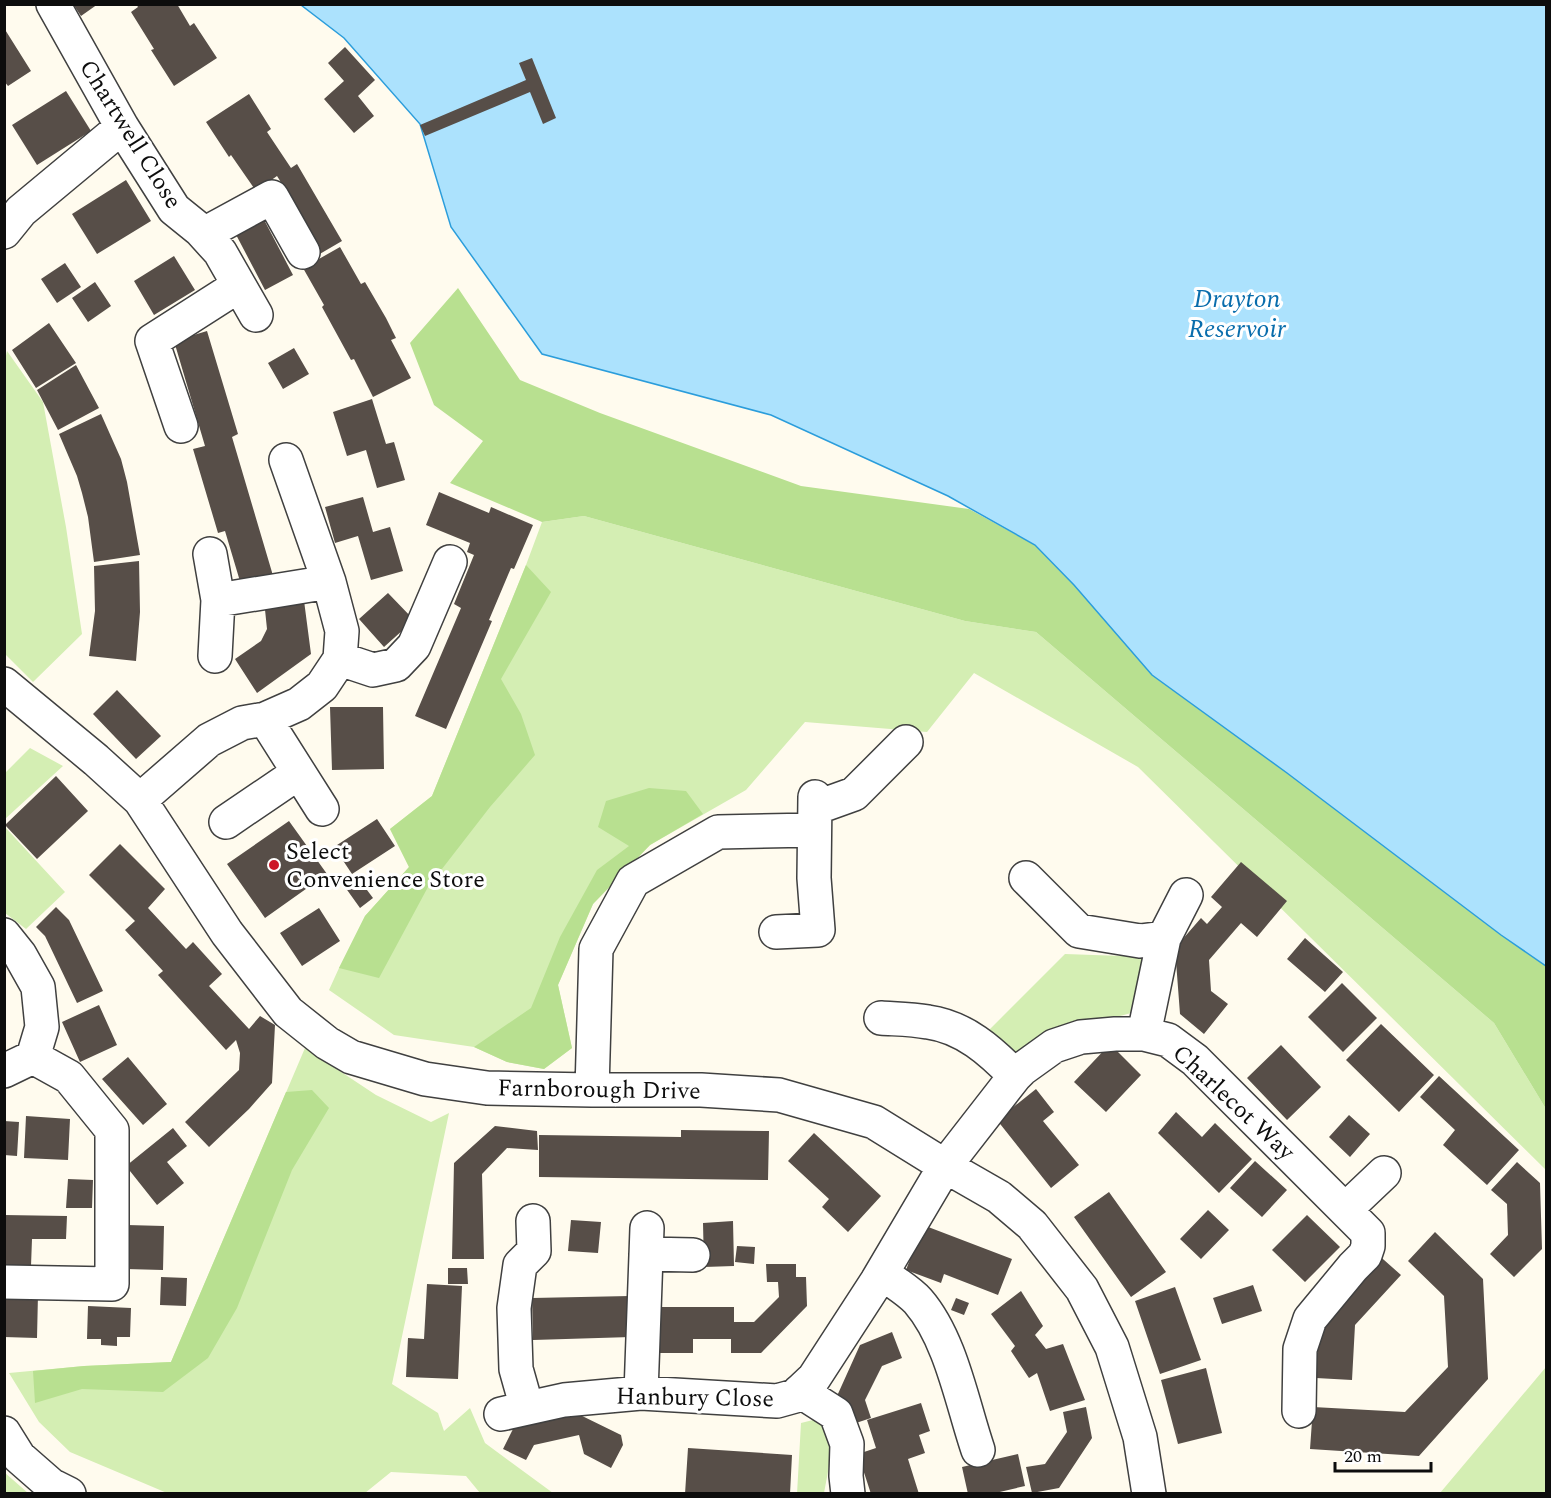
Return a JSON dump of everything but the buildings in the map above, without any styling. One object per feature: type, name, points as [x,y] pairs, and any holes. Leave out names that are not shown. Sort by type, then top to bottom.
[{"type":"street","name":"Chartwell Close","points":[[53,4],[123,127],[174,209],[204,234],[220,252],[256,315]]},
{"type":"street","points":[[4,232],[21,211],[123,127]]},
{"type":"street","points":[[204,234],[272,197],[303,252]]},
{"type":"street","points":[[181,426],[152,341],[238,286]]},
{"type":"street","points":[[140,800],[209,740],[242,723],[265,719],[299,704],[322,686],[340,659],[342,631],[329,582],[286,460]]},
{"type":"street","points":[[210,554],[218,600],[214,656]]},
{"type":"street","points":[[340,659],[373,670],[396,665],[414,646],[450,562]]},
{"type":"street","points":[[218,600],[329,582]]},
{"type":"street","name":"Farnborough Drive","points":[[4,684],[96,760],[140,800],[227,933],[288,1012],[327,1043],[351,1057],[425,1079],[487,1088],[701,1090],[779,1095],[874,1122],[999,1197],[1032,1225],[1082,1289],[1112,1347],[1140,1437],[1149,1494]]},
{"type":"street","points":[[265,719],[322,809]]},
{"type":"street","points":[[592,1090],[596,949],[633,881],[718,831],[815,812],[854,794],[906,742]]},
{"type":"street","points":[[226,822],[298,773]]},
{"type":"street","points":[[776,932],[818,930],[814,878],[815,812]]},
{"type":"street","points":[[1026,878],[1079,931],[1140,941],[1164,938]]},
{"type":"street","points":[[1144,1034],[1164,938],[1186,895]]},
{"type":"street","points":[[4,934],[20,955],[38,987],[42,1027],[19,1064],[69,1077],[112,1130],[112,1284],[4,1282]]},
{"type":"street","points":[[880,1018],[930,1022],[961,1032],[993,1053],[1015,1076]]},
{"type":"street","name":"Charlecot Way","points":[[945,1166],[1015,1076],[1054,1046],[1081,1037],[1115,1034],[1144,1034],[1168,1040],[1195,1060],[1368,1233],[1365,1255],[1310,1319],[1300,1349],[1299,1412]]},
{"type":"street","name":"Hanbury Close","points":[[533,1221],[534,1251],[520,1265],[514,1308],[516,1370],[514,1411],[564,1400],[641,1393],[777,1401],[795,1396],[814,1378],[882,1273],[945,1166]]},
{"type":"street","points":[[1345,1210],[1384,1173]]},
{"type":"street","points":[[641,1393],[646,1241],[693,1255]]},
{"type":"street","points":[[882,1273],[917,1300],[940,1333],[978,1450]]},
{"type":"street","points":[[800,1391],[836,1414],[847,1444],[846,1476],[849,1494]]},
{"type":"street","points":[[4,1433],[19,1457],[51,1485],[69,1494]]},
{"type":"green space","points":[[458,288],[520,380],[600,413],[801,486],[969,509],[1035,545],[1074,585],[1152,675],[1546,966],[1546,1109],[1494,1023],[1036,632],[965,621],[584,516],[542,522],[450,483],[483,441],[434,405],[410,343]]},
{"type":"green space","points":[[7,351],[43,402],[66,527],[82,634],[33,682],[5,654],[4,365]]},
{"type":"green space","points":[[584,516],[965,621],[1036,632],[1494,1023],[1546,1109],[1546,1170],[1138,767],[974,673],[927,732],[805,722],[746,790],[650,845],[593,904],[558,985],[572,1048],[544,1069],[507,1062],[474,1047],[394,1035],[329,990],[365,916],[409,867],[390,829],[432,796],[542,522]]},
{"type":"green space","points":[[526,565],[551,592],[501,679],[521,714],[535,755],[490,807],[428,887],[379,978],[339,968],[365,916],[409,867],[390,829],[432,796]]},
{"type":"green space","points":[[30,748],[63,766],[5,819],[5,773]]},
{"type":"green space","points":[[649,788],[686,791],[703,814],[650,845],[593,904],[558,985],[572,1048],[544,1069],[507,1062],[474,1047],[531,1008],[560,937],[597,870],[629,846],[598,827],[606,801]]},
{"type":"green space","points":[[4,826],[65,892],[26,929],[5,913]]},
{"type":"green space","points":[[1065,954],[1151,957],[1142,991],[1131,1013],[1102,1021],[1013,1060],[988,1031]]},
{"type":"green space","points":[[305,1048],[376,1095],[431,1122],[449,1113],[392,1384],[438,1413],[444,1431],[470,1408],[485,1443],[553,1493],[480,1493],[466,1476],[391,1472],[365,1493],[167,1493],[70,1452],[39,1422],[9,1373],[84,1366],[171,1362]]},
{"type":"green space","points":[[312,1090],[329,1108],[292,1170],[237,1308],[208,1358],[163,1392],[82,1389],[35,1403],[33,1371],[171,1362],[286,1092]]},
{"type":"green space","points":[[1546,1367],[1546,1493],[1440,1493]]},
{"type":"green space","points":[[825,1417],[831,1456],[824,1493],[797,1494],[801,1423]]},
{"type":"green space","points":[[4,1472],[28,1493],[5,1493]]},
{"type":"water","name":"Drayton Reservoir","points":[[301,5],[1546,5],[1546,966],[1152,675],[1074,585],[1035,545],[948,496],[771,415],[542,354],[451,227],[420,124],[344,38]]},
{"type":"place","name":"Select Convenience Store","points":[[274,865]]}]
